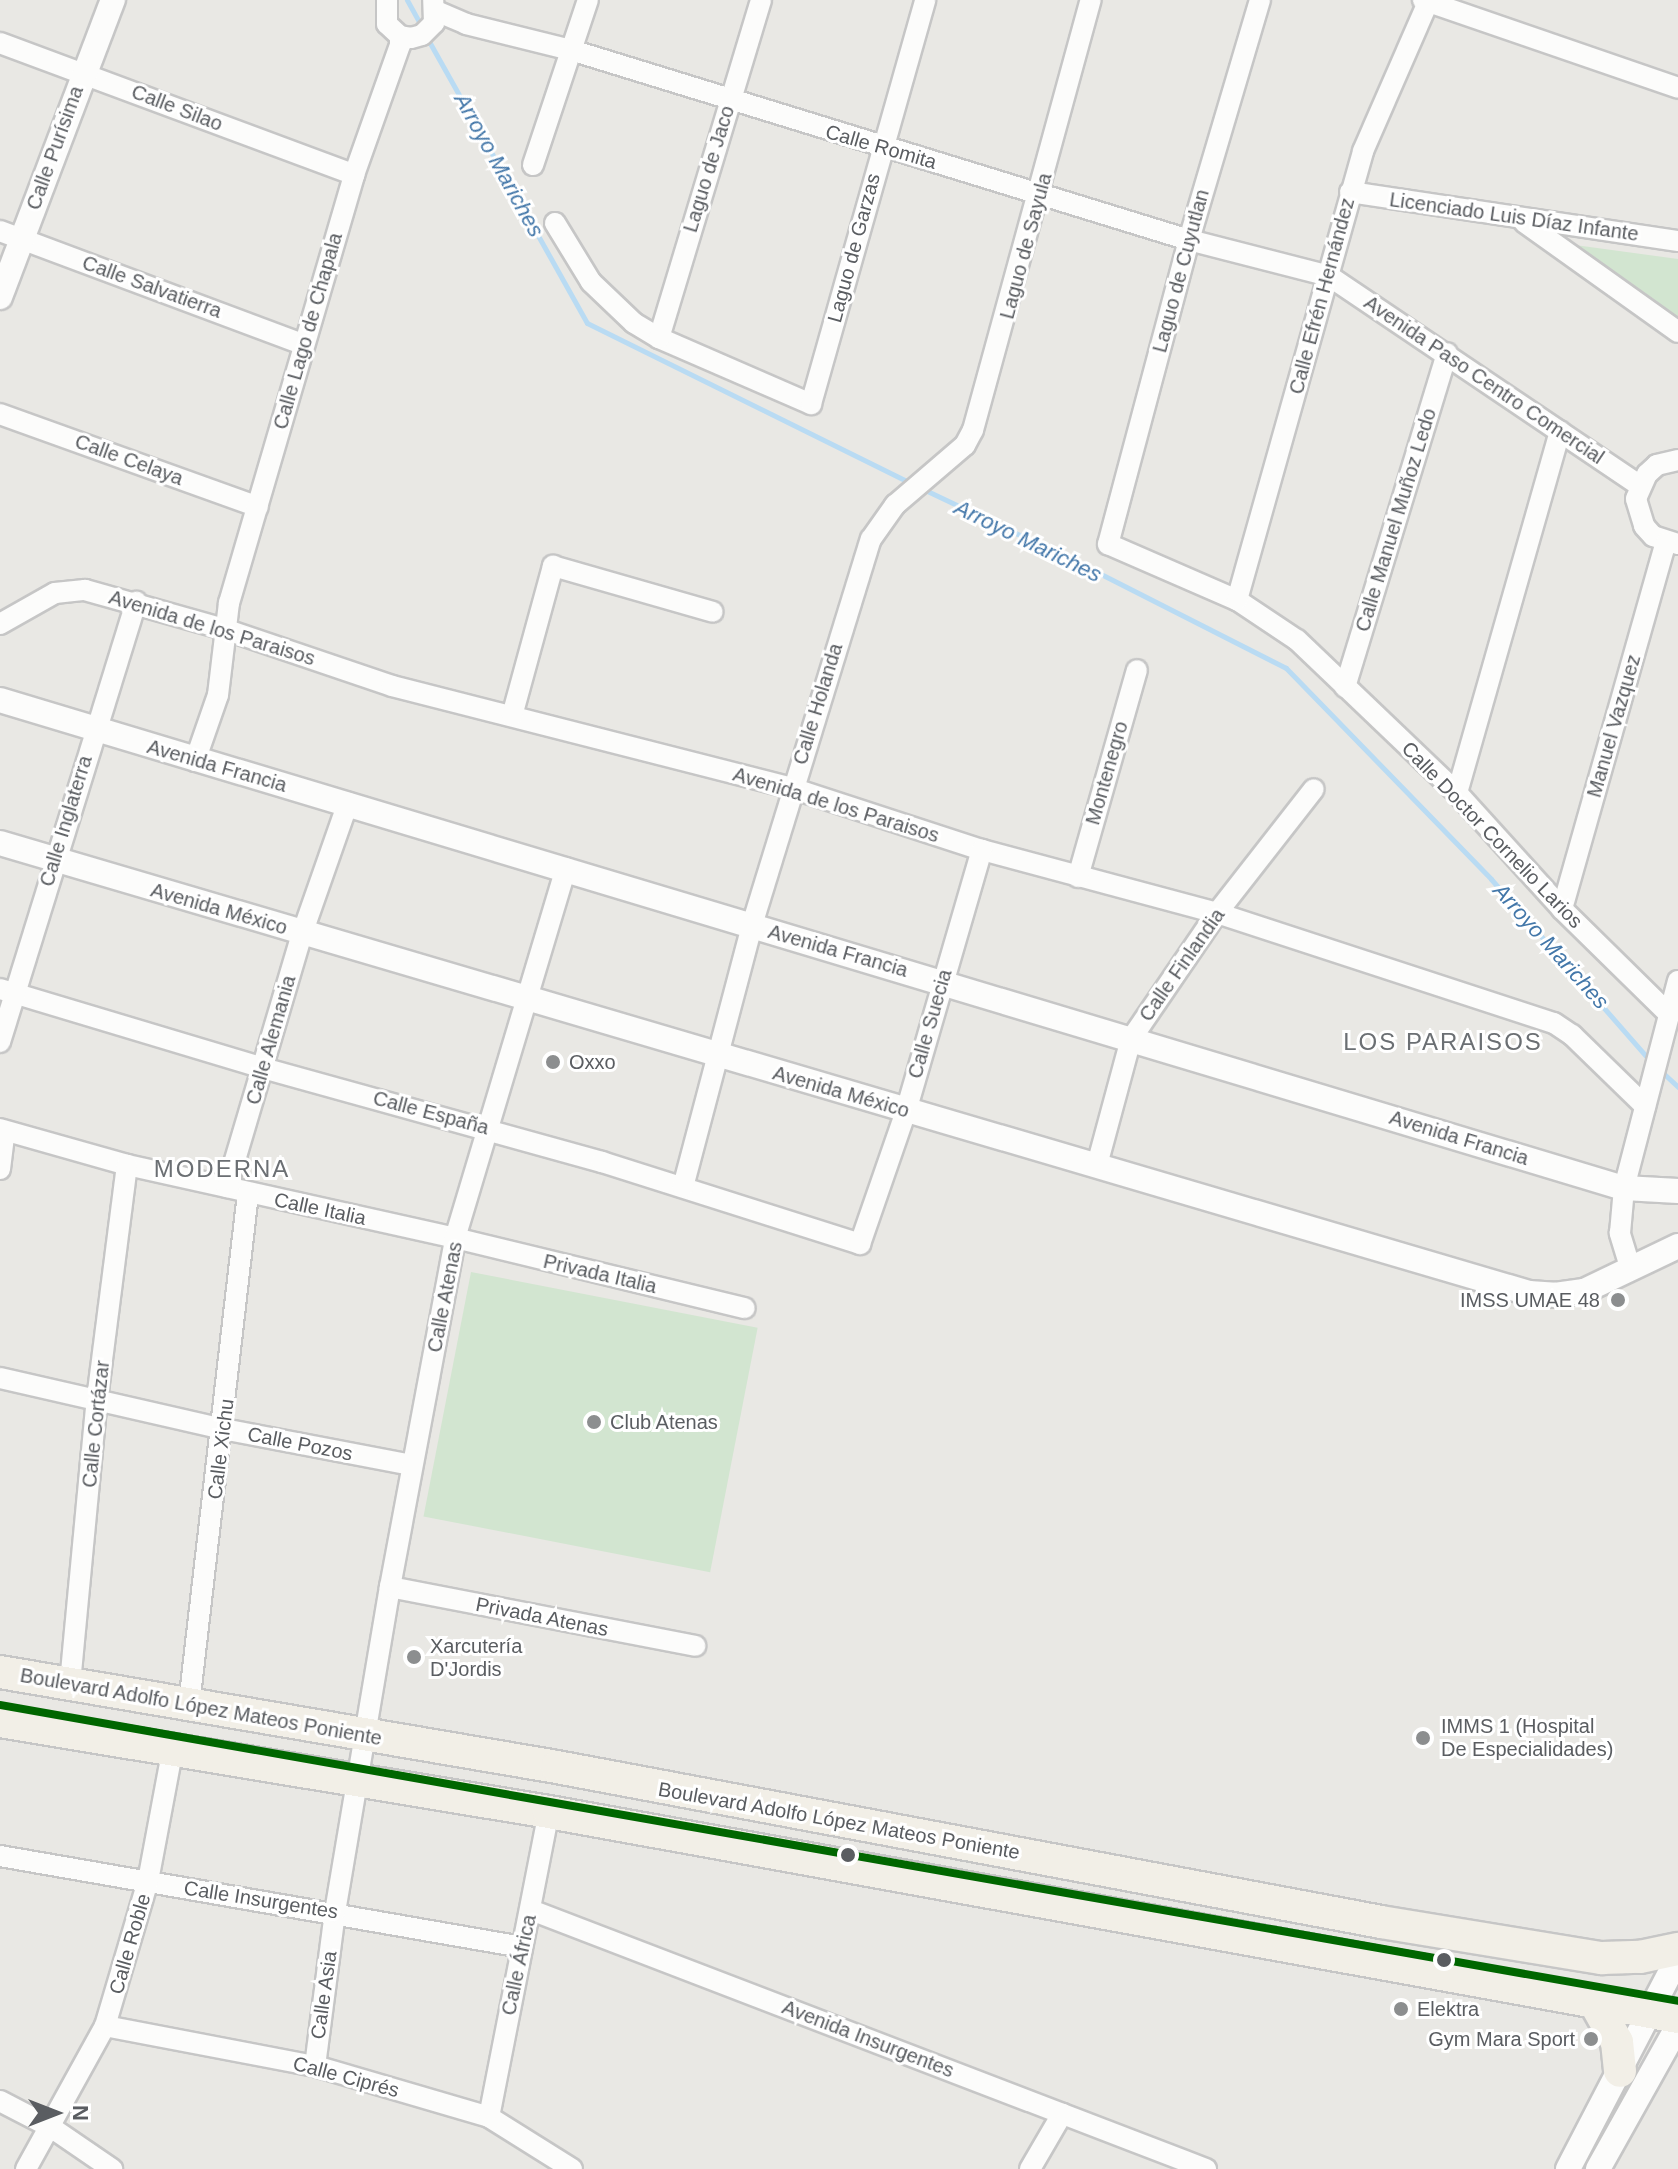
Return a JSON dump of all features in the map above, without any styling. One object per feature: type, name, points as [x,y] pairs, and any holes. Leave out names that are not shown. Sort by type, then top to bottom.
[{"type":"main road","name":"Boulevard Adolfo López Mateos Poniente","points":[[0,1672],[557,1767],[1397,1925],[1602,1958],[1631,1958],[1678,1949]]},
{"type":"main road","points":[[0,1721],[173,1748],[358,1783],[549,1812],[1594,2001],[1669,2018]]},
{"type":"main road","points":[[1594,2001],[1617,2042],[1620,2071]]},
{"type":"street","name":"Calle Purísima","points":[[0,297],[11,235],[113,0]]},
{"type":"street","points":[[387,0],[387,24],[422,23]]},
{"type":"street","points":[[533,165],[588,0]]},
{"type":"street","name":"Laguo de Jaco","points":[[659,338],[761,0]]},
{"type":"street","name":"Laguo de Garzas","points":[[659,338],[811,404],[925,0]]},
{"type":"street","name":"Laguo de Sayula","points":[[929,475],[965,445],[973,430],[1041,193],[1091,0]]},
{"type":"street","name":"Laguo de Cuyutlan","points":[[1237,600],[1108,544],[1189,240],[1260,0]]},
{"type":"street","points":[[1427,1],[1678,88]]},
{"type":"street","name":"Calle Efrén Hernández","points":[[1237,600],[1350,192],[1382,105],[1427,1]]},
{"type":"street","name":"Calle Romita","points":[[422,23],[466,24],[571,50],[881,148],[1041,193],[1189,240],[1329,276]]},
{"type":"street","name":"Calle Lago de Chapala","points":[[195,761],[218,695],[226,647],[224,629],[303,344],[354,175],[400,45],[422,23]]},
{"type":"street","name":"Calle Silao","points":[[0,43],[354,175]]},
{"type":"street","name":"Licenciado Luis Díaz Infante","points":[[1350,192],[1520,220],[1678,241]]},
{"type":"street","points":[[1520,220],[1678,332]]},
{"type":"street","points":[[555,223],[591,282],[609,302],[659,338]]},
{"type":"street","name":"Calle Salvatierra","points":[[11,235],[303,344]]},
{"type":"street","name":"Avenida Paso Centro Comercial","points":[[1329,276],[1639,485]]},
{"type":"street","name":"Calle Manuel Muñoz Ledo","points":[[1345,687],[1447,353]]},
{"type":"street","name":"Calle Celaya","points":[[0,414],[258,507]]},
{"type":"street","points":[[1457,793],[1560,431]]},
{"type":"street","points":[[1672,543],[1644,526],[1638,513],[1639,485],[1657,465],[1678,460]]},
{"type":"street","name":"Calle Holanda","points":[[683,1187],[752,925],[871,539],[895,505],[929,475]]},
{"type":"street","name":"Manuel Vazquez","points":[[1562,909],[1672,543]]},
{"type":"street","points":[[512,716],[553,566],[713,612]]},
{"type":"street","name":"Avenida de los Paraisos","points":[[0,624],[55,593],[85,590],[224,629],[392,686],[792,788],[982,850],[1217,913],[1554,1023],[1572,1035],[1645,1106]]},
{"type":"street","name":"Calle Doctor Cornelio Larios","points":[[1237,600],[1297,640],[1457,793],[1562,909],[1674,1012]]},
{"type":"street","name":"Calle Inglaterra","points":[[0,1042],[7,991],[54,861],[136,602]]},
{"type":"street","name":"Montenegro","points":[[1078,877],[1137,670]]},
{"type":"street","name":"Avenida Francia","points":[[0,700],[1624,1188],[1678,1191]]},
{"type":"street","name":"Calle Finlandia","points":[[1097,1165],[1131,1039],[1217,913],[1314,789]]},
{"type":"street","name":"Calle Alemania","points":[[227,1187],[302,934],[348,803]]},
{"type":"street","name":"Avenida México","points":[[0,843],[1529,1293],[1555,1295],[1584,1291],[1678,1246]]},
{"type":"street","name":"Calle Suecia","points":[[860,1244],[906,1111],[941,981],[982,850]]},
{"type":"street","name":"Calle Atenas","points":[[358,1783],[390,1587],[455,1238],[566,868]]},
{"type":"street","points":[[1631,1270],[1620,1233],[1624,1188],[1662,1038],[1674,1012],[1678,981]]},
{"type":"street","name":"Calle España","points":[[7,991],[263,1068],[487,1128],[860,1244]]},
{"type":"street","points":[[0,1169],[2,1130]]},
{"type":"street","name":"Calle Italia","points":[[2,1130],[127,1165],[455,1238]]},
{"type":"street","name":"Calle Cortázar","points":[[70,1683],[97,1399],[127,1165]]},
{"type":"street","name":"Calle Xichu","points":[[189,1704],[248,1193]]},
{"type":"street","name":"Privada Italia","points":[[455,1238],[745,1308]]},
{"type":"street","name":"Calle Pozos","points":[[0,1378],[223,1429],[412,1465]]},
{"type":"street","name":"Privada Atenas","points":[[390,1587],[695,1646]]},
{"type":"street","name":"Calle Roble","points":[[26,2169],[52,2128],[105,2026],[148,1881],[173,1748]]},
{"type":"street","name":"Calle Asia","points":[[315,2066],[335,1912],[358,1783]]},
{"type":"street","name":"Calle África","points":[[489,2117],[549,1812]]},
{"type":"street","name":"Calle Insurgentes","points":[[0,1856],[522,1947]]},
{"type":"street","name":"Avenida Insurgentes","points":[[531,1910],[1206,2169]]},
{"type":"street","points":[[1598,2169],[1669,2018],[1678,1958]]},
{"type":"street","points":[[1568,2169],[1620,2071],[1669,2018]]},
{"type":"street","name":"Calle Ciprés","points":[[105,2026],[315,2066],[489,2117],[572,2169]]},
{"type":"street","points":[[0,2101],[52,2128],[112,2169]]},
{"type":"street","points":[[1030,2169],[1062,2114]]},
{"type":"green space","points":[[1575,245],[1678,259],[1678,321]]},
{"type":"green space","name":"Club Atenas","points":[[471,1272],[758,1328],[710,1572],[423,1516]]},
{"type":"waterway","name":"Arroyo Mariches","points":[[407,0],[422,27]]},
{"type":"waterway","name":"Arroyo Mariches","points":[[426,36],[587,323],[911,483]]},
{"type":"waterway","name":"Arroyo Mariches","points":[[923,489],[1089,568],[1286,668],[1491,879],[1651,1062]]},
{"type":"waterway","name":"Arroyo Mariches","points":[[1662,1072],[1678,1087]]},
{"type":"transit line","points":[[0,1705],[1678,2001]]},
{"type":"place","name":"Oxxo","points":[[553,1062]]},
{"type":"place","name":"IMSS UMAE 48","points":[[1618,1300]]},
{"type":"place","name":"Club Atenas","points":[[594,1422]]},
{"type":"place","name":"Xarcutería D'Jordis","points":[[414,1657]]},
{"type":"place","name":"IMMS 1 (Hospital De Especialidades)","points":[[1423,1738]]},
{"type":"place","name":"Elektra","points":[[1401,2009]]},
{"type":"place","name":"Gym Mara Sport","points":[[1591,2039]]},
{"type":"district","name":"LOS PARAISOS","points":[[1443,1042]]},
{"type":"district","name":"MODERNA","points":[[222,1169]]}]
